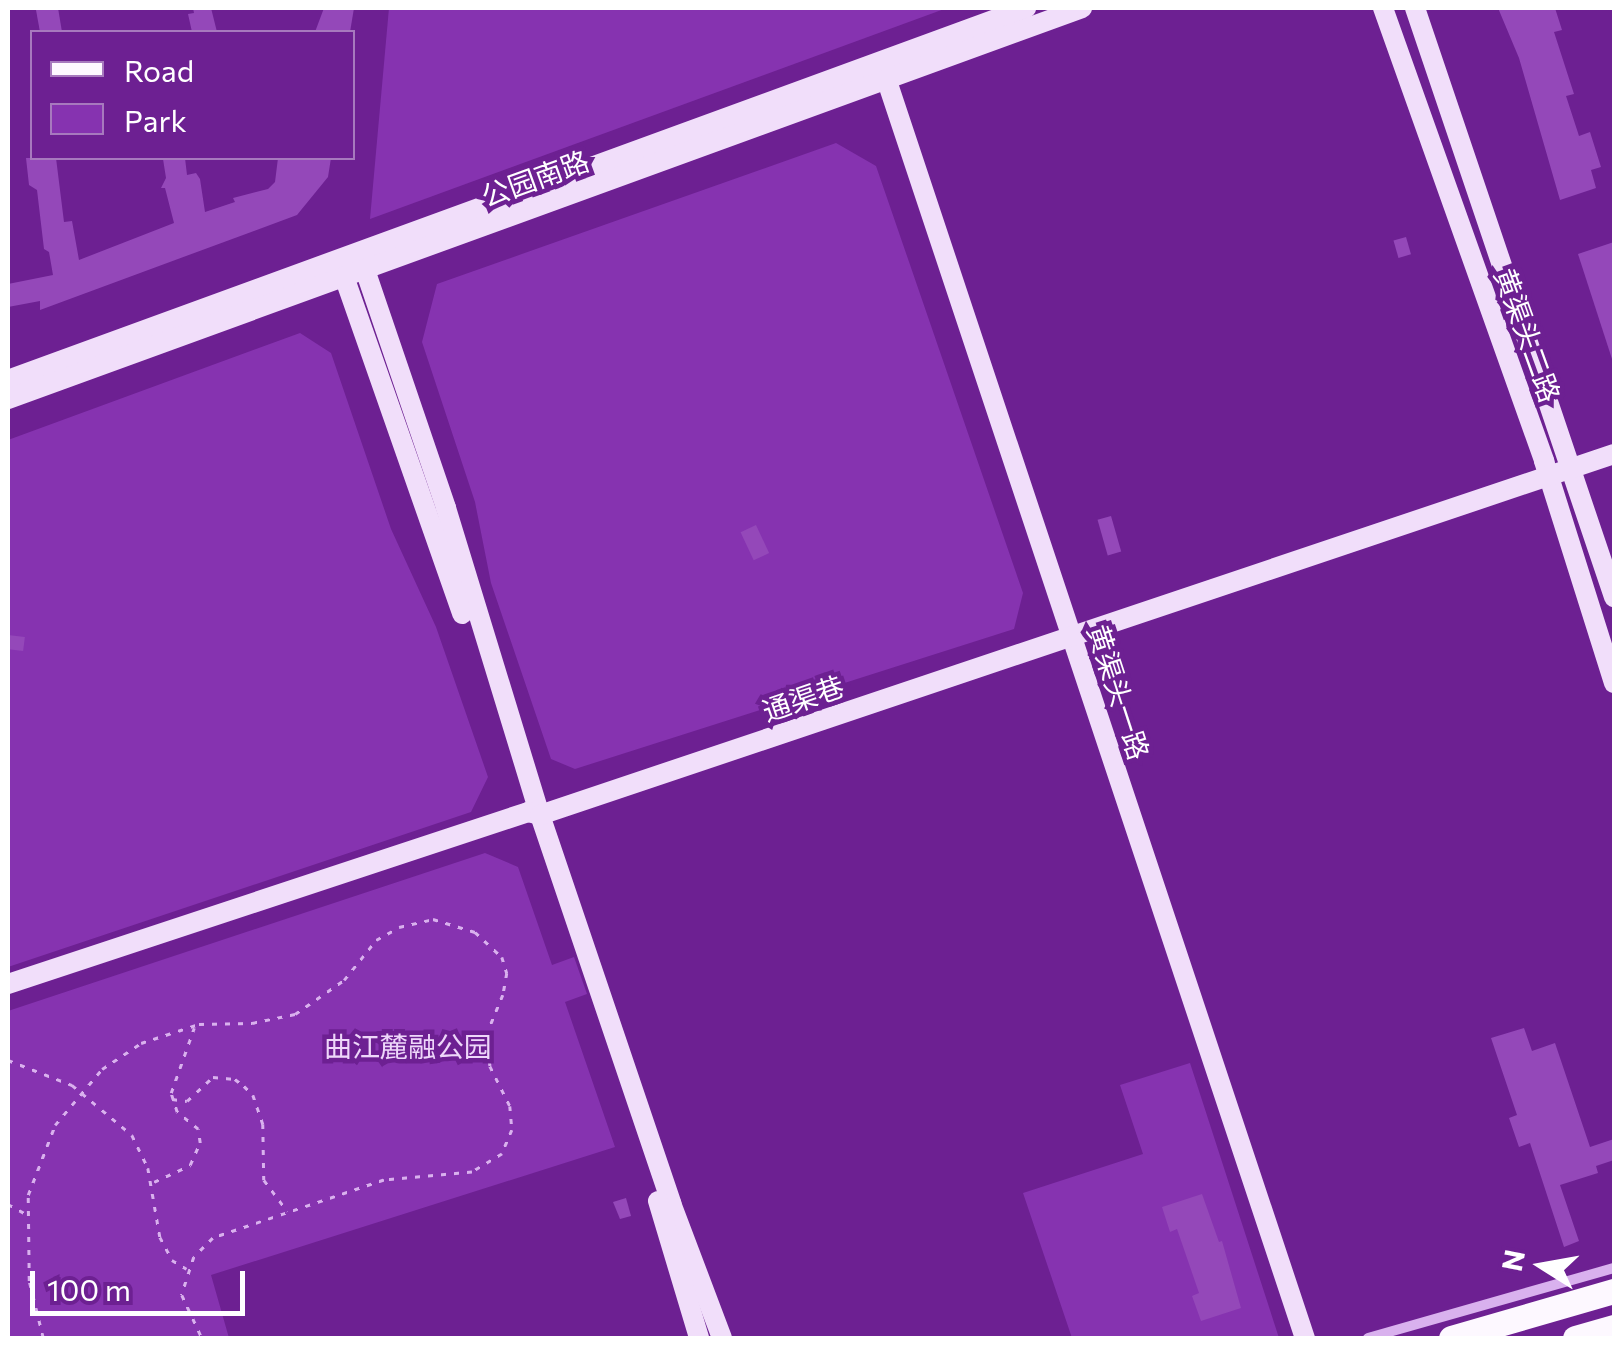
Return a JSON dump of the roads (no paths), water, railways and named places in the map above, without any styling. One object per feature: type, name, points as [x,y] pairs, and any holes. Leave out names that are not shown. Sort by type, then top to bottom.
[{"type":"main road","points":[[1451,1338],[1614,1291]]},
{"type":"main road","points":[[1574,1338],[1614,1328]]},
{"type":"street","name":"公园南路","points":[[884,70],[1026,8]]},
{"type":"street","name":"公园南路","points":[[8,399],[363,262],[884,70],[1082,8]]},
{"type":"street","name":"黄渠头二路","points":[[1383,8],[1548,476],[1614,683]]},
{"type":"street","name":"黄渠头二路","points":[[1416,8],[1614,597]]},
{"type":"street","name":"黄渠头一路","points":[[884,70],[1305,1338]]},
{"type":"street","points":[[363,262],[446,508],[534,814],[699,1338]]},
{"type":"street","name":"公园南路","points":[[8,380],[342,270]]},
{"type":"street","points":[[342,270],[722,1338]]},
{"type":"street","name":"通渠巷","points":[[8,984],[1072,637],[1614,454]]},
{"type":"street","points":[[1368,1338],[1614,1268]]},
{"type":"park label","name":"曲江麓融公园","points":[[408,1046]]}]
